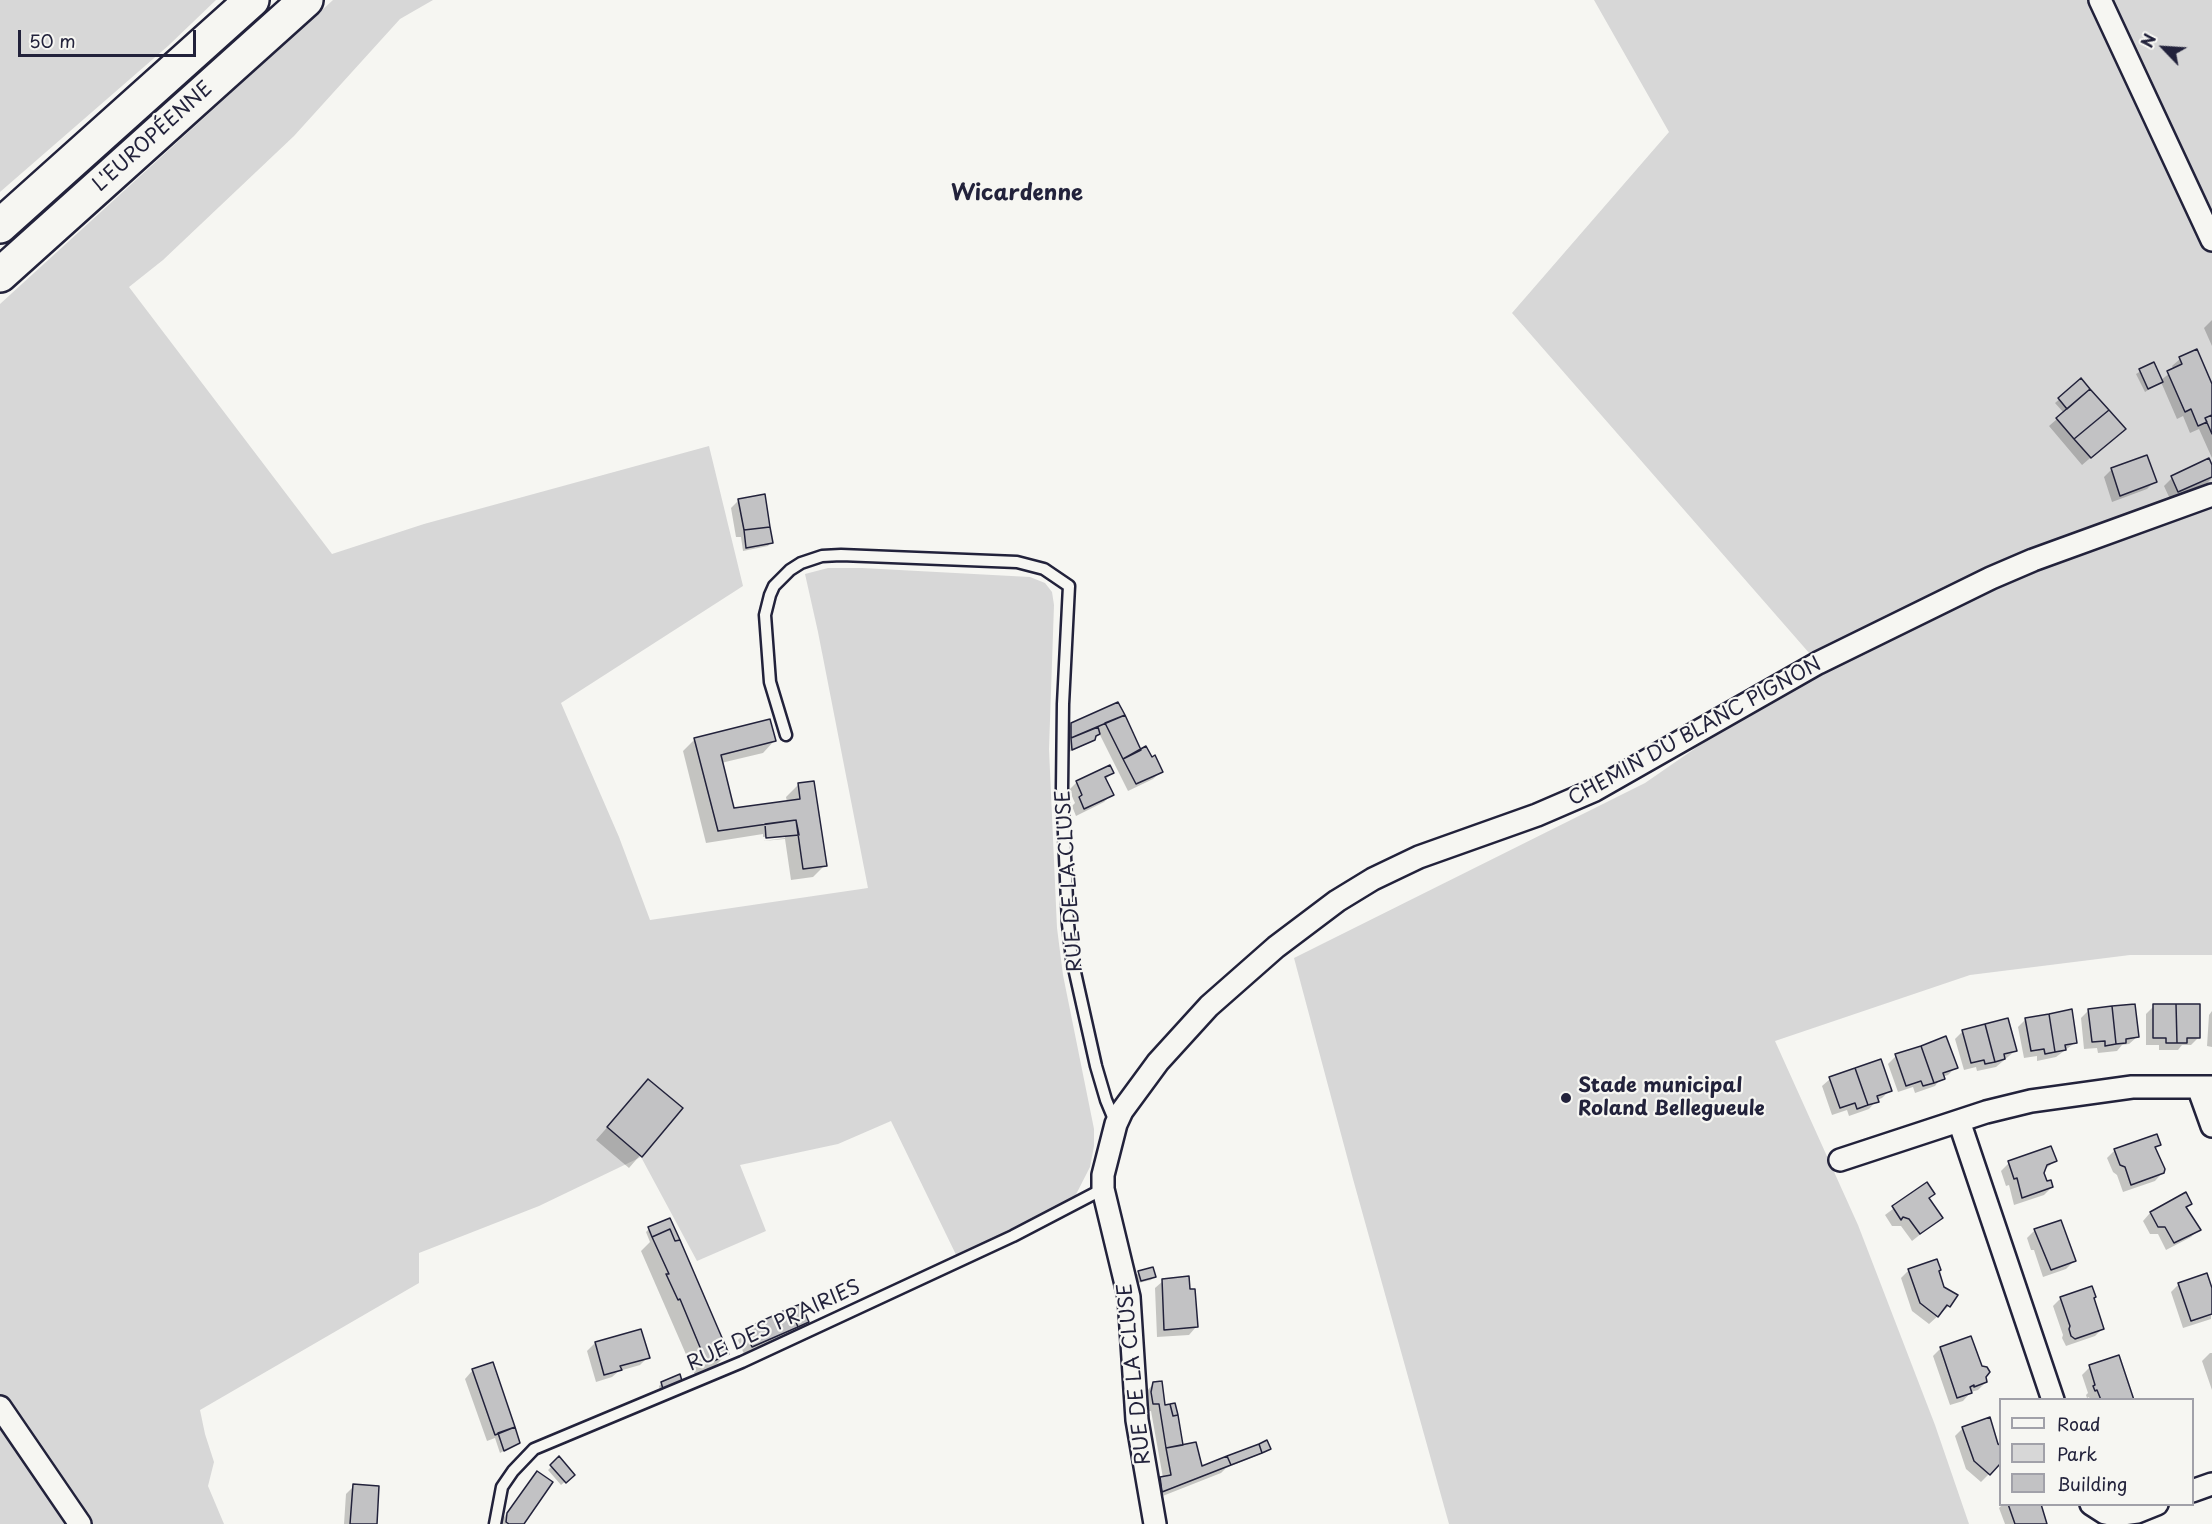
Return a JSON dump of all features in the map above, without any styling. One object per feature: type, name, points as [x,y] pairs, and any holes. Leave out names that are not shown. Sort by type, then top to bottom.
[{"type":"highway","name":"L'EUROPÉENNE","points":[[0,226],[252,0]]},
{"type":"highway","name":"L'EUROPÉENNE","points":[[0,275],[306,0]]},
{"type":"street","points":[[2100,0],[2212,240]]},
{"type":"street","name":"CHEMIN DU BLANC PIGNON","points":[[1116,1124],[1127,1104],[1158,1062],[1209,1006],[1302,926],[1373,879],[1419,857],[1537,815],[1595,790],[1818,663],[2013,568],[2212,495]]},
{"type":"street","points":[[1840,1160],[2005,1106],[2057,1096],[2133,1087],[2205,1087],[2212,1126]]},
{"type":"street","points":[[1959,1121],[2052,1398]]},
{"type":"street","name":"RUE DE LA CLUSE","points":[[1116,1124],[1103,1175],[1103,1189],[1129,1296],[1137,1420],[1155,1524]]},
{"type":"street","points":[[0,1407],[80,1524]]},
{"type":"street","points":[[2194,1491],[2212,1484]]},
{"type":"street","points":[[2094,1506],[2105,1513],[2116,1515],[2137,1512],[2152,1506]]},
{"type":"lane","name":"RUE DE LA CLUSE","points":[[786,735],[770,682],[765,615],[770,595],[781,578],[809,559],[841,555],[1017,562],[1044,569],[1069,586],[1063,704],[1062,788],[1068,924],[1072,959],[1096,1066],[1116,1124]]},
{"type":"lane","name":"RUE DES PRAIRIES","points":[[495,1524],[502,1487],[523,1458],[540,1446],[742,1362],[1013,1236],[1103,1189]]},
{"type":"green space","points":[[0,0],[216,0],[168,46],[0,192]]},
{"type":"green space","points":[[333,0],[433,0],[400,19],[294,136],[163,260],[129,287],[332,554],[424,524],[709,446],[743,586],[561,703],[619,837],[650,920],[868,888],[805,574],[828,568],[862,568],[1030,577],[1045,583],[1052,592],[1054,605],[1049,749],[1057,928],[1063,975],[1094,1129],[1090,1167],[1064,1218],[962,1267],[891,1121],[838,1144],[740,1165],[766,1231],[697,1261],[641,1157],[539,1206],[419,1253],[419,1283],[200,1410],[214,1462],[208,1486],[224,1524],[0,1524],[0,304]]},
{"type":"green space","points":[[1594,0],[2212,0],[2212,955],[2130,955],[1970,975],[1775,1041],[1858,1225],[1935,1425],[1969,1524],[1449,1524],[1294,958],[1645,783],[1755,707],[1824,670],[1512,313],[1669,132]]},
{"type":"building","points":[[2197,349],[2212,384],[2212,415],[2205,418],[2207,422],[2198,426],[2191,409],[2185,412],[2167,371],[2182,364],[2179,357]]},
{"type":"building","points":[[2154,362],[2163,382],[2148,389],[2139,369]]},
{"type":"building","points":[[2081,378],[2090,389],[2067,409],[2058,398]]},
{"type":"building","points":[[2090,389],[2109,410],[2074,439],[2056,418]]},
{"type":"building","points":[[2109,410],[2126,429],[2091,458],[2074,439]]},
{"type":"building","points":[[2212,415],[2212,434],[2205,418]]},
{"type":"building","points":[[2147,455],[2157,482],[2120,496],[2111,468]]},
{"type":"building","points":[[2209,458],[2212,465],[2212,477],[2178,492],[2171,476]]},
{"type":"building","points":[[765,494],[770,527],[744,530],[738,499]]},
{"type":"building","points":[[770,527],[773,543],[746,548],[744,530]]},
{"type":"building","points":[[1118,702],[1125,715],[1071,738],[1071,723]]},
{"type":"building","points":[[1125,715],[1141,750],[1123,759],[1105,723]]},
{"type":"building","points":[[770,719],[776,741],[721,755],[734,808],[800,799],[798,783],[814,781],[827,866],[803,869],[796,820],[718,831],[694,738]]},
{"type":"building","points":[[1098,727],[1100,734],[1095,740],[1072,750],[1071,738]]},
{"type":"building","points":[[1146,746],[1152,757],[1155,755],[1163,772],[1136,784],[1123,759]]},
{"type":"building","points":[[1110,765],[1114,773],[1105,777],[1114,795],[1084,809],[1079,797],[1082,795],[1076,781]]},
{"type":"building","points":[[796,820],[799,835],[766,838],[765,824]]},
{"type":"building","points":[[2135,1004],[2139,1037],[2126,1039],[2126,1043],[2116,1044],[2112,1006]]},
{"type":"building","points":[[2153,1004],[2176,1004],[2177,1043],[2166,1043],[2166,1038],[2153,1038]]},
{"type":"building","points":[[2176,1004],[2200,1004],[2200,1038],[2187,1038],[2187,1043],[2177,1043]]},
{"type":"building","points":[[2112,1006],[2116,1044],[2105,1046],[2105,1041],[2092,1042],[2088,1009]]},
{"type":"building","points":[[2072,1009],[2077,1043],[2065,1045],[2066,1050],[2055,1052],[2049,1014]]},
{"type":"building","points":[[2049,1014],[2055,1052],[2045,1054],[2044,1049],[2031,1051],[2025,1018]]},
{"type":"building","points":[[2008,1018],[2017,1051],[2004,1054],[2005,1059],[1995,1062],[1985,1024]]},
{"type":"building","points":[[1985,1024],[1995,1062],[1985,1064],[1984,1060],[1971,1063],[1962,1030]]},
{"type":"building","points":[[1946,1036],[1958,1068],[1943,1073],[1945,1079],[1934,1083],[1921,1046]]},
{"type":"building","points":[[1921,1046],[1934,1083],[1923,1086],[1921,1081],[1906,1086],[1895,1054]]},
{"type":"building","points":[[1881,1059],[1892,1091],[1877,1096],[1879,1102],[1868,1105],[1855,1068]]},
{"type":"building","points":[[1855,1068],[1868,1105],[1857,1109],[1855,1103],[1840,1108],[1829,1077]]},
{"type":"building","points":[[648,1079],[683,1108],[642,1157],[607,1127]]},
{"type":"building","points":[[2157,1134],[2161,1145],[2155,1147],[2165,1169],[2164,1173],[2131,1185],[2125,1167],[2120,1165],[2114,1149]]},
{"type":"building","points":[[2051,1146],[2057,1161],[2047,1165],[2044,1173],[2047,1181],[2051,1180],[2053,1187],[2022,1198],[2017,1178],[2014,1179],[2008,1161]]},
{"type":"building","points":[[1927,1182],[1935,1194],[1929,1198],[1943,1218],[1920,1234],[1909,1219],[1903,1217],[1901,1220],[1892,1206]]},
{"type":"building","points":[[2186,1192],[2192,1204],[2186,1207],[2201,1230],[2174,1243],[2165,1227],[2158,1227],[2150,1212]]},
{"type":"building","points":[[670,1218],[680,1240],[675,1241],[670,1229],[652,1237],[648,1227]]},
{"type":"building","points":[[2061,1220],[2076,1261],[2051,1270],[2034,1229]]},
{"type":"building","points":[[670,1229],[675,1241],[680,1240],[729,1354],[707,1364],[680,1299],[678,1300],[666,1274],[669,1274],[652,1237]]},
{"type":"building","points":[[1937,1259],[1944,1287],[1958,1295],[1950,1307],[1947,1305],[1938,1317],[1920,1303],[1908,1269]]},
{"type":"building","points":[[1153,1267],[1156,1277],[1141,1281],[1138,1271]]},
{"type":"building","points":[[2207,1273],[2212,1288],[2212,1314],[2191,1321],[2178,1283]]},
{"type":"building","points":[[1189,1276],[1190,1289],[1195,1289],[1198,1327],[1164,1330],[1162,1279]]},
{"type":"building","points":[[2092,1286],[2104,1329],[2075,1339],[2071,1336],[2060,1297]]},
{"type":"building","points":[[801,1304],[809,1322],[798,1327],[790,1308]]},
{"type":"building","points":[[790,1308],[798,1327],[752,1347],[745,1331]]},
{"type":"building","points":[[641,1329],[650,1358],[620,1366],[622,1370],[604,1375],[595,1342]]},
{"type":"building","points":[[1971,1336],[1982,1366],[1987,1367],[1990,1372],[1986,1377],[1987,1382],[1970,1387],[1972,1393],[1957,1398],[1940,1347]]},
{"type":"building","points":[[2119,1355],[2133,1398],[2100,1398],[2093,1386],[2095,1385],[2089,1365]]},
{"type":"building","points":[[493,1362],[515,1427],[495,1435],[472,1369]]},
{"type":"building","points":[[680,1374],[682,1381],[663,1389],[661,1382]]},
{"type":"building","points":[[1162,1381],[1165,1405],[1170,1404],[1173,1416],[1178,1415],[1183,1445],[1166,1448],[1159,1404],[1153,1404],[1151,1392],[1153,1382]]},
{"type":"building","points":[[1175,1403],[1178,1415],[1173,1416],[1170,1404]]},
{"type":"building","points":[[1990,1417],[1999,1444],[1999,1465],[1990,1475],[1974,1461],[1962,1427]]},
{"type":"building","points":[[515,1427],[520,1443],[504,1451],[498,1433]]},
{"type":"building","points":[[1267,1440],[1271,1449],[1262,1453],[1259,1444]]},
{"type":"building","points":[[1196,1442],[1202,1466],[1227,1456],[1231,1465],[1162,1492],[1160,1477],[1171,1475],[1166,1448]]},
{"type":"building","points":[[1259,1444],[1262,1453],[1231,1465],[1227,1456]]},
{"type":"building","points":[[559,1456],[575,1475],[566,1483],[550,1465]]},
{"type":"building","points":[[537,1471],[553,1482],[524,1524],[509,1524],[506,1522],[507,1513]]},
{"type":"building","points":[[353,1484],[379,1486],[377,1524],[350,1524]]},
{"type":"building","points":[[2009,1506],[2042,1506],[2047,1524],[2015,1524]]},
{"type":"place","name":"Stade municipal Roland Bellegueule","points":[[1566,1098]]},
{"type":"district","name":"Wicardenne","points":[[1017,194]]}]
